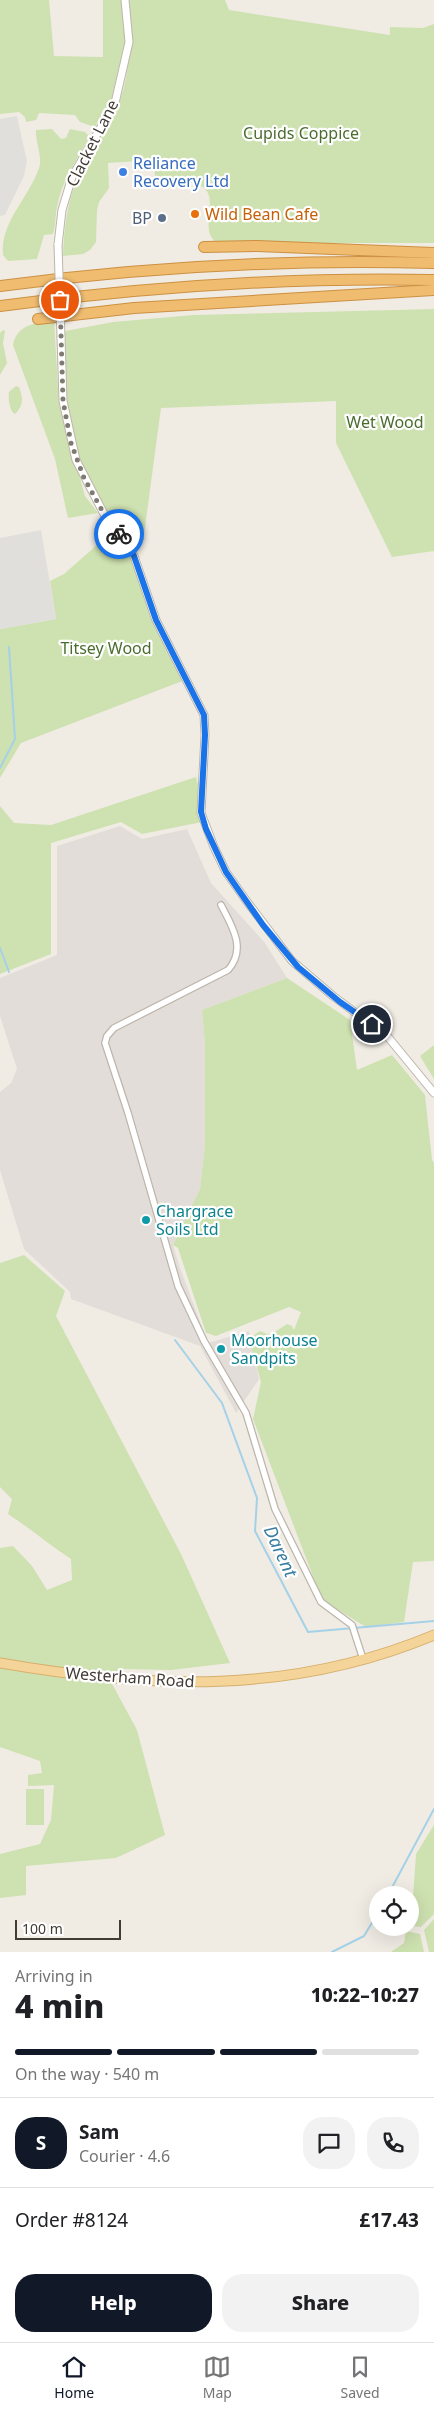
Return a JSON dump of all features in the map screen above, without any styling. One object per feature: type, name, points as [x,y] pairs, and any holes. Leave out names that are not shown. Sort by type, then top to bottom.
[{"type":"highway","points":[[204,247],[258,246],[434,253]]},
{"type":"highway","points":[[0,286],[197,267],[295,263],[434,263]]},
{"type":"highway","points":[[0,306],[211,284],[319,280],[434,280]]},
{"type":"highway","points":[[38,318],[134,308],[434,290]]},
{"type":"main road","name":"Westerham Road","points":[[0,1663],[46,1671],[139,1682],[196,1683],[235,1681],[293,1674],[363,1660],[434,1635]]},
{"type":"street","name":"Clacket Lane","points":[[125,0],[129,42],[115,103],[72,177],[62,210],[58,245],[63,401],[76,460],[104,514],[134,556],[156,620],[204,715],[205,735],[201,812],[206,829],[222,863],[263,925],[292,961],[333,996],[388,1037],[434,1093]]},
{"type":"street","points":[[221,905],[238,943],[233,964],[228,970],[114,1028],[107,1036],[105,1043],[128,1114],[178,1286],[204,1341],[246,1413],[275,1509],[321,1602],[352,1625],[363,1660]]},
{"type":"shaded area","points":[[17,116],[27,161],[24,176],[5,215],[0,216],[0,119]]},
{"type":"shaded area","points":[[41,530],[56,619],[0,629],[0,538]]},
{"type":"shaded area","points":[[120,826],[142,839],[187,829],[211,883],[265,943],[287,978],[202,1010],[205,1045],[205,1144],[200,1189],[173,1245],[208,1343],[249,1331],[259,1379],[236,1413],[200,1346],[71,1299],[70,1292],[24,1249],[0,1170],[0,1092],[11,1083],[17,1069],[0,1016],[0,978],[57,955],[57,846]]},
{"type":"green space","points":[[0,0],[49,0],[54,56],[103,57],[103,0],[122,0],[125,41],[111,100],[95,127],[80,122],[75,115],[39,113],[36,120],[26,122],[25,117],[19,112],[0,114]]},
{"type":"green space","name":"Cupids Coppice","points":[[129,0],[225,0],[229,10],[390,35],[390,27],[423,28],[434,24],[434,243],[217,243],[210,235],[209,194],[203,187],[190,182],[169,182],[168,176],[155,177],[154,160],[108,163],[109,188],[99,202],[97,210],[96,242],[90,250],[83,254],[63,256],[65,225],[75,185],[87,158],[116,111],[121,98],[127,74],[130,49]]},
{"type":"green space","points":[[52,129],[61,139],[66,138],[70,129],[85,132],[88,135],[87,142],[69,173],[59,198],[53,234],[44,235],[37,259],[8,261],[3,255],[3,243],[6,232],[40,164],[36,130]]},
{"type":"green space","points":[[434,309],[434,551],[392,557],[336,443],[336,401],[161,408],[143,542],[116,530],[126,542],[185,680],[21,743],[0,778],[0,629],[56,619],[50,581],[64,574],[115,529],[84,478],[66,420],[61,337],[66,331],[113,322],[194,315]]},
{"type":"green space","points":[[54,320],[59,404],[85,496],[98,513],[68,518],[55,459],[13,345],[15,338],[23,329],[34,324]]},
{"type":"green space","points":[[3,330],[5,331],[3,343],[7,363],[0,375],[0,333]]},
{"type":"green space","points":[[16,386],[19,387],[22,401],[20,408],[15,414],[10,407],[9,392]]},
{"type":"green space","points":[[196,777],[207,821],[142,834],[121,822],[51,843],[51,954],[0,974],[0,806],[14,823],[51,825]]},
{"type":"green space","points":[[287,978],[350,1020],[357,1070],[392,1055],[425,1095],[432,1160],[434,1163],[434,1561],[413,1562],[404,1622],[366,1627],[322,1600],[253,1419],[261,1382],[250,1342],[251,1337],[260,1331],[270,1335],[287,1324],[292,1326],[294,1330],[301,1312],[289,1307],[216,1336],[206,1333],[178,1248],[173,1245],[200,1189],[205,1144],[205,1045],[202,1010]]},
{"type":"green space","points":[[434,1045],[434,1079],[420,1056]]},
{"type":"green space","points":[[24,1255],[65,1291],[56,1316],[181,1554],[230,1663],[171,1670],[122,1669],[111,1682],[137,1730],[165,1835],[116,1858],[26,1866],[26,1895],[0,1898],[0,1854],[40,1844],[51,1820],[54,1785],[28,1786],[28,1775],[42,1773],[40,1761],[0,1747],[0,1548],[13,1546],[32,1566],[47,1590],[72,1580],[71,1559],[8,1514],[12,1499],[0,1487],[0,1263]]},
{"type":"green space","points":[[26,1789],[44,1789],[44,1825],[26,1825]]},
{"type":"green space","points":[[434,1825],[434,1914],[421,1927],[419,1927],[419,1886],[414,1886],[416,1854]]},
{"type":"green space","points":[[434,1919],[434,1952],[429,1952],[424,1930]]},
{"type":"green space","points":[[420,1934],[424,1952],[391,1952],[404,1943],[405,1936],[419,1936]]},
{"type":"waterway","name":"Darent","points":[[0,768],[15,739],[9,647]]},
{"type":"waterway","name":"Darent","points":[[0,948],[9,972]]},
{"type":"waterway","name":"Darent","points":[[175,1340],[222,1403],[257,1498],[255,1531],[308,1632],[434,1621]]},
{"type":"waterway","points":[[393,1886],[434,1809]]},
{"type":"waterway","points":[[332,1952],[364,1936],[369,1928]]},
{"type":"way so far","points":[[60,300],[62,389],[71,443],[84,478],[108,521],[119,534]]},
{"type":"place","name":"Reliance Recovery Ltd","points":[[123,172]]},
{"type":"place","name":"Wild Bean Cafe","points":[[195,214]]},
{"type":"place","name":"BP","points":[[162,218]]},
{"type":"place","name":"Chargrace Soils Ltd","points":[[146,1220]]},
{"type":"place","name":"Moorhouse Sandpits","points":[[221,1349]]},
{"type":"route","points":[[119,534],[134,556],[156,620],[204,715],[205,735],[201,812],[206,829],[226,872],[263,925],[292,961],[340,1002],[372,1024]]},
{"type":"park label","name":"Wet Wood","points":[[385,422]]},
{"type":"park label","name":"Titsey Wood","points":[[106,648]]}]
